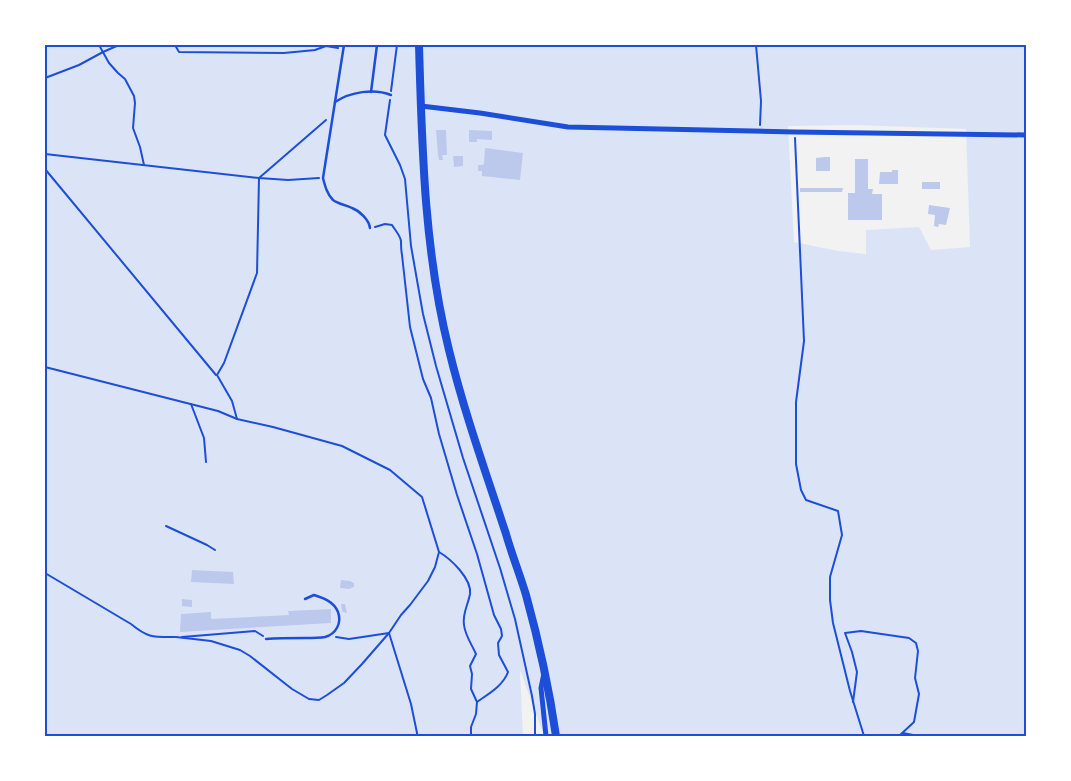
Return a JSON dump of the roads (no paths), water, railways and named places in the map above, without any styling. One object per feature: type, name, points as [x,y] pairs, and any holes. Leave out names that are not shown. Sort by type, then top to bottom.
[{"type":"main road","points":[[420,45],[427,218],[448,348],[466,412],[526,595],[545,667],[556,736]]},
{"type":"street","points":[[421,106],[568,127],[1026,135]]},
{"type":"street","points":[[545,667],[540,688],[546,736]]},
{"type":"lane","points":[[371,92],[377,45]]},
{"type":"lane","points":[[344,47],[323,178],[326,191],[334,201],[354,208],[367,219],[370,228]]},
{"type":"lane","points":[[335,102],[342,97],[371,92],[390,95]]},
{"type":"lane","points":[[266,639],[323,637],[333,633],[339,625],[338,611],[332,603],[314,595],[305,599]]}]
